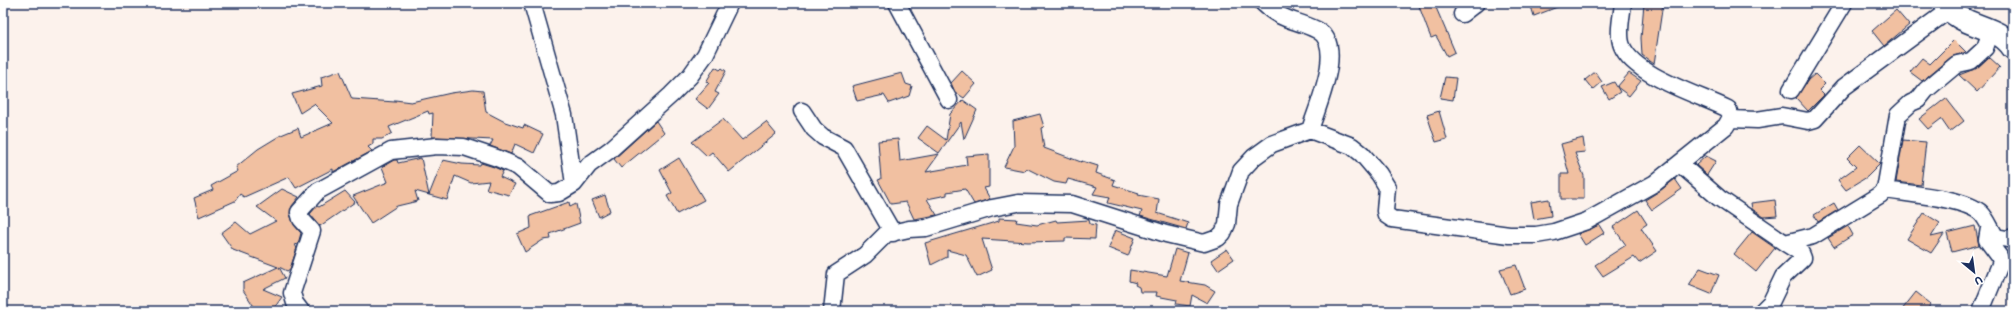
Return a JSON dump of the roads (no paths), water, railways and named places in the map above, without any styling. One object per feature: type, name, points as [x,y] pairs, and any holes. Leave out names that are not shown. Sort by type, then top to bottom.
[{"type":"main road","points":[[1946,6],[1970,24],[2002,36],[2013,48]]},
{"type":"street","points":[[532,3],[564,115],[574,184]]},
{"type":"street","points":[[301,311],[295,303],[292,293],[312,231],[302,219],[299,212],[318,191],[391,151],[437,146],[464,147],[497,158],[518,167],[550,194],[559,193],[574,184],[590,165],[611,149],[690,76],[705,55],[730,3]]},
{"type":"street","points":[[897,3],[949,100]]},
{"type":"street","points":[[1263,3],[1281,18],[1319,31],[1329,42],[1331,60],[1310,130]]},
{"type":"street","points":[[1462,14],[1476,3]]},
{"type":"street","points":[[832,311],[836,274],[865,254],[886,234],[926,228],[992,208],[1018,203],[1039,202],[1072,204],[1166,234],[1204,243],[1218,238],[1223,233],[1227,224],[1229,204],[1241,171],[1254,156],[1272,144],[1310,130],[1352,146],[1362,154],[1379,174],[1387,187],[1385,212],[1386,215],[1392,219],[1509,235],[1536,235],[1554,232],[1587,221],[1655,183],[1726,126],[1731,119],[1731,112],[1728,108],[1673,86],[1637,64],[1627,55],[1621,45],[1623,3]]},
{"type":"street","points":[[1791,90],[1844,3]]},
{"type":"street","points":[[1731,119],[1757,120],[1776,116],[1808,121],[1815,119],[1844,87],[1946,6]]},
{"type":"street","points":[[1785,243],[1813,236],[1880,195],[1885,190],[1898,115],[1911,103],[1918,100],[1926,90],[1957,64],[1971,61],[1985,48],[1991,31]]},
{"type":"street","points":[[802,111],[814,129],[822,137],[844,148],[893,233]]},
{"type":"street","points":[[1680,164],[1719,198],[1801,253],[1803,258],[1783,278],[1771,302],[1762,311]]},
{"type":"street","points":[[1885,190],[1952,201],[1970,206],[1982,214],[1989,228],[1996,237],[2007,239],[2013,237]]},
{"type":"street","points":[[1981,311],[2001,262],[1999,256],[1987,240],[1989,228]]}]
